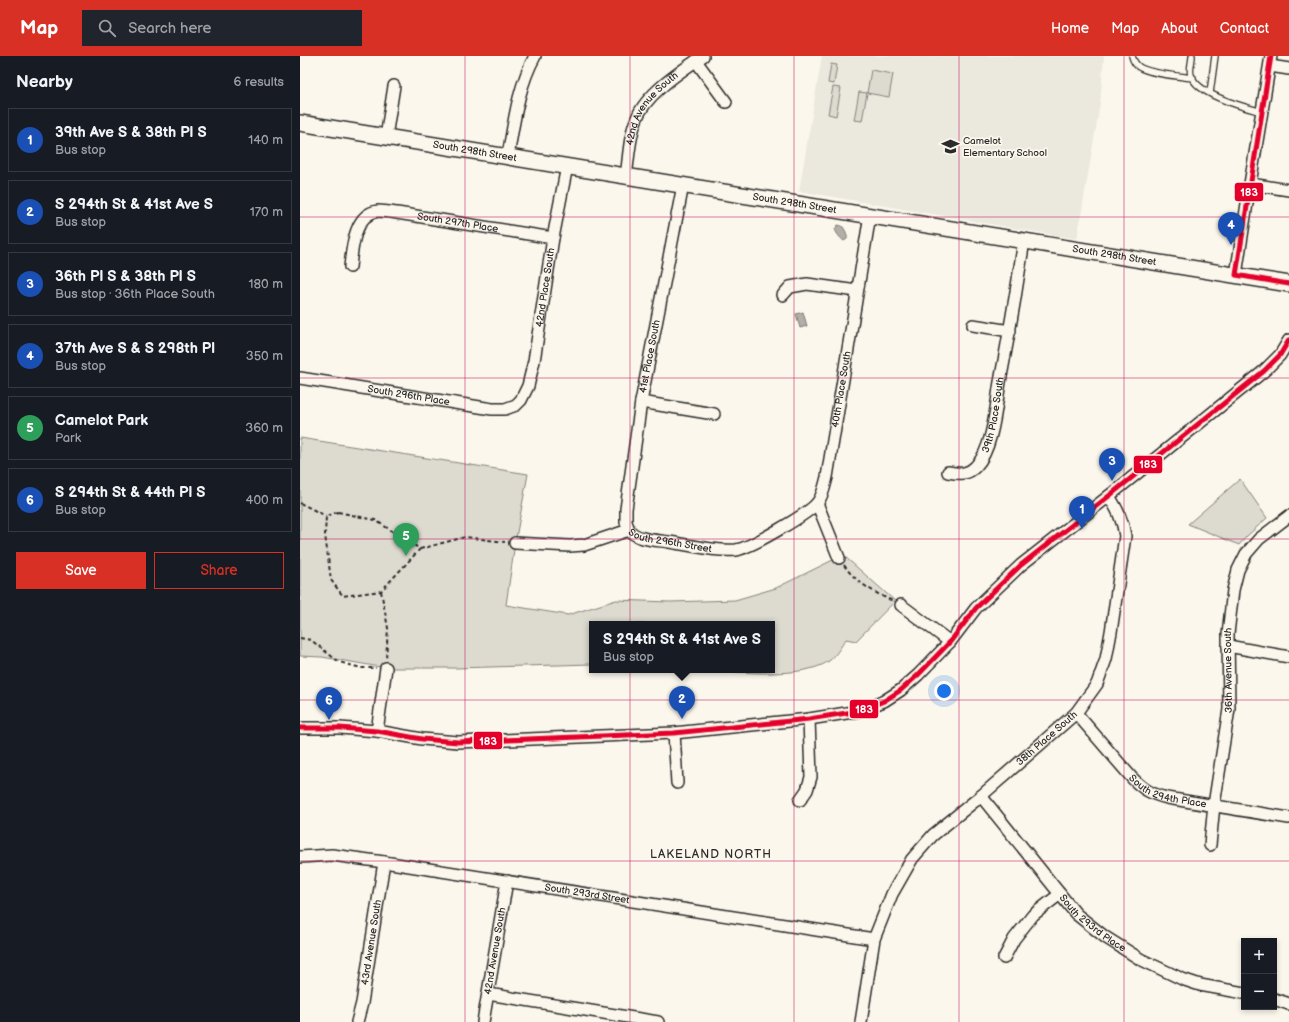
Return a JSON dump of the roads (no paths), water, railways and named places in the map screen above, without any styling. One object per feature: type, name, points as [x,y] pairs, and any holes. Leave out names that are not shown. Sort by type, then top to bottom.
[{"type":"street","points":[[508,156],[518,100],[524,78],[535,56]]},
{"type":"street","points":[[699,58],[726,102]]},
{"type":"street","name":"42nd Avenue South","points":[[626,176],[636,119],[642,108],[651,97],[699,58]]},
{"type":"street","points":[[1236,275],[1270,61],[1289,69]]},
{"type":"street","points":[[386,137],[394,86]]},
{"type":"street","name":"South 298th Street","points":[[300,123],[1289,284]]},
{"type":"street","name":"42nd Place South","points":[[516,405],[525,393],[532,370],[553,238],[567,166]]},
{"type":"street","points":[[1250,184],[1289,190]]},
{"type":"street","name":"41st Place South","points":[[629,530],[626,522],[626,509],[641,402],[683,185]]},
{"type":"street","name":"South 297th Place","points":[[350,267],[357,230],[364,219],[373,212],[378,211],[553,238]]},
{"type":"street","name":"40th Place South","points":[[817,504],[824,490],[829,467],[870,215]]},
{"type":"street","name":"39th Place South","points":[[948,472],[962,473],[972,471],[984,456],[990,436],[1010,331],[1024,240]]},
{"type":"street","points":[[783,295],[790,287],[806,284],[857,291]]},
{"type":"street","points":[[973,325],[1010,331]]},
{"type":"street","points":[[300,728],[340,728],[377,731],[422,739],[458,742],[674,733],[809,719],[859,711],[884,700],[901,690],[918,676],[950,642],[976,608],[1021,565],[1260,374],[1287,348]]},
{"type":"street","name":"South 296th Place","points":[[300,378],[492,409],[505,409],[516,405]]},
{"type":"street","points":[[641,402],[714,414]]},
{"type":"street","name":"38th Place South","points":[[861,1022],[874,939],[892,894],[912,859],[933,835],[981,796],[1076,713],[1097,684],[1102,672],[1112,632],[1125,536],[1124,525],[1120,514],[1109,496]]},
{"type":"street","points":[[817,504],[839,558]]},
{"type":"street","name":"South 296th Street","points":[[515,543],[577,546],[629,530],[632,533],[644,538],[719,550],[737,550],[755,544],[809,511],[817,504]]},
{"type":"street","name":"36th Avenue South","points":[[1210,845],[1214,805],[1229,709],[1228,634],[1233,590],[1240,566],[1246,554],[1259,539],[1289,516]]},
{"type":"street","points":[[901,605],[950,642]]},
{"type":"street","points":[[1228,646],[1289,657]]},
{"type":"street","points":[[377,731],[386,668]]},
{"type":"street","name":"South 294th Place","points":[[1076,713],[1132,778],[1152,795],[1289,818]]},
{"type":"street","points":[[800,800],[807,790],[810,777],[809,719]]},
{"type":"street","points":[[674,733],[677,783]]},
{"type":"street","name":"South 293rd Place","points":[[981,796],[1076,914],[1105,937],[1140,959],[1182,979],[1200,986],[1241,993]]},
{"type":"street","name":"South 293rd Street","points":[[300,857],[332,855],[384,862],[874,939]]},
{"type":"street","name":"43rd Avenue South","points":[[357,1022],[362,1003],[384,862]]},
{"type":"street","name":"42nd Avenue South","points":[[483,1022],[507,881]]},
{"type":"street","points":[[1004,958],[1014,939],[1033,916],[1060,894]]},
{"type":"street","points":[[488,994],[597,1017],[658,1022]]},
{"type":"street","points":[[1277,1000],[1289,1004]]},
{"type":"lane","points":[[1132,56],[1137,66],[1145,70],[1193,78]]},
{"type":"lane","points":[[1192,56],[1190,72],[1193,78],[1203,89],[1231,103],[1262,112]]},
{"type":"lane","points":[[1210,93],[1215,56]]},
{"type":"place","name":"Camelot Elementary School","points":[[950,147]]},
{"type":"place","name":"37th Ave S & S 298th Pl","points":[[1231,245]]},
{"type":"place","name":"36th Pl S & 38th Pl S","points":[[1112,481]]},
{"type":"place","name":"39th Ave S & 38th Pl S","points":[[1082,529]]},
{"type":"place","name":"Camelot Park","points":[[406,556]]},
{"type":"place","name":"S 294th St & 41st Ave S","points":[[682,719]]},
{"type":"place","name":"S 294th St & 44th Pl S","points":[[329,720]]},
{"type":"district","name":"LAKELAND NORTH","points":[[711,854]]}]
